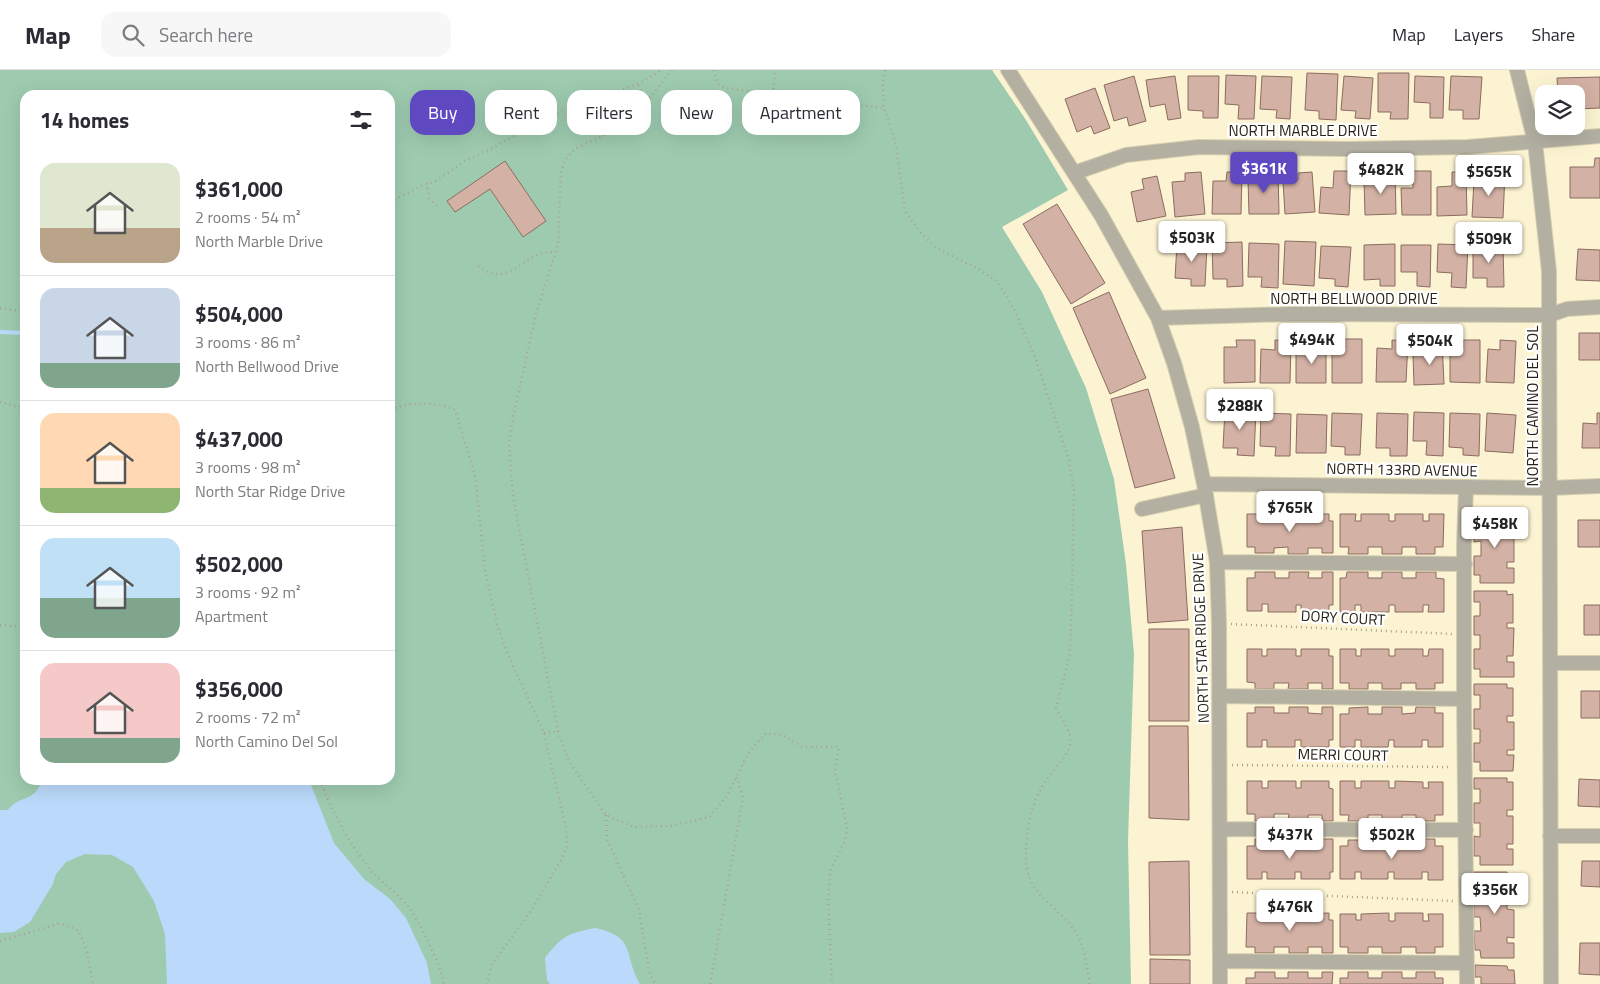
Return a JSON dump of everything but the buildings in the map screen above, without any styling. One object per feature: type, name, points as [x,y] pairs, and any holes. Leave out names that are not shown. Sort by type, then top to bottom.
[{"type":"street","name":"NORTH STAR RIDGE DRIVE","points":[[1008,70],[1101,215],[1158,318],[1174,363],[1192,427],[1217,562],[1221,829],[1220,984]]},
{"type":"street","name":"NORTH CAMINO DEL SOL","points":[[1517,70],[1535,142],[1546,236],[1550,315],[1551,984]]},
{"type":"street","name":"NORTH MARBLE DRIVE","points":[[1074,173],[1126,155],[1199,147],[1346,149],[1468,147],[1600,136]]},
{"type":"street","name":"NORTH BELLWOOD DRIVE","points":[[1158,318],[1292,314],[1550,315],[1567,309],[1600,308]]},
{"type":"street","name":"NORTH 133RD AVENUE","points":[[1142,509],[1205,490],[1600,486]]},
{"type":"street","points":[[1466,487],[1464,700],[1467,984]]},
{"type":"street","points":[[1217,562],[1465,564]]},
{"type":"street","points":[[1550,663],[1600,663]]},
{"type":"street","points":[[1220,696],[1464,700]]},
{"type":"street","points":[[1221,829],[1466,830]]},
{"type":"street","points":[[1550,836],[1600,836]]},
{"type":"street","points":[[1220,961],[1466,963]]},
{"type":"path","points":[[395,199],[427,183],[436,181],[465,161],[494,148],[548,117],[638,84],[661,70]]},
{"type":"path","points":[[651,96],[672,70]]},
{"type":"path","points":[[714,70],[718,84],[724,88],[742,90]]},
{"type":"path","points":[[773,90],[775,70]]},
{"type":"path","points":[[885,70],[883,83],[884,108],[896,145],[905,211],[921,233],[935,247],[980,270],[998,282],[1015,311],[1035,357],[1069,460],[1074,492],[1071,632],[1069,658],[1056,708],[1070,737],[1068,751],[1043,785],[1034,804],[1025,856],[1028,875],[1040,896],[1075,930],[1085,958],[1090,984]]},
{"type":"path","points":[[638,84],[641,90]]},
{"type":"path","points":[[860,105],[884,108]]},
{"type":"path","points":[[605,135],[576,148],[565,160],[562,173],[558,244],[530,337],[509,444],[513,496],[558,731],[568,760],[606,815],[634,827],[671,826],[709,817],[726,797],[749,752],[766,732],[782,735],[803,747],[839,747],[836,770],[847,828],[845,841],[832,869],[828,899],[832,984]]},
{"type":"path","points":[[427,183],[428,198],[437,206]]},
{"type":"path","points":[[478,266],[487,273],[504,274],[539,255],[555,253]]},
{"type":"path","points":[[0,308],[20,311]]},
{"type":"path","points":[[0,402],[20,408]]},
{"type":"path","points":[[395,408],[424,403],[442,404],[454,410],[475,475],[485,570],[498,628],[508,655],[544,733],[566,828],[567,845],[562,860],[531,910],[492,964],[487,984]]},
{"type":"path","name":"DORY COURT","points":[[1219,623],[1465,634]]},
{"type":"path","points":[[0,625],[20,626]]},
{"type":"path","points":[[544,733],[558,731]]},
{"type":"path","name":"MERRI COURT","points":[[1220,764],[1465,768]]},
{"type":"path","points":[[710,984],[743,798],[737,777]]},
{"type":"path","points":[[323,785],[331,806],[349,838],[373,873],[408,906],[437,961],[444,984]]},
{"type":"path","points":[[606,815],[607,839],[639,910],[649,971],[655,984]]},
{"type":"path","points":[[1220,892],[1466,901]]},
{"type":"path","points":[[0,941],[58,924],[65,924],[79,930],[87,952],[92,984]]},
{"type":"green space","points":[[0,70],[992,70],[1026,120],[1068,190],[1002,227],[1042,292],[1086,388],[1114,479],[1126,564],[1134,654],[1128,841],[1131,984],[0,984]]},
{"type":"water","points":[[40,785],[311,785],[334,843],[364,879],[390,899],[406,918],[427,963],[431,984],[167,984],[165,934],[154,901],[133,867],[112,855],[85,854],[66,862],[56,874],[53,884],[30,922],[14,932],[0,933],[0,810],[8,810],[17,802],[31,796]]},
{"type":"water","points":[[595,928],[617,936],[623,942],[640,984],[550,984],[547,980],[545,958],[556,944],[572,934]]},
{"type":"waterway","points":[[0,332],[20,333]]}]
